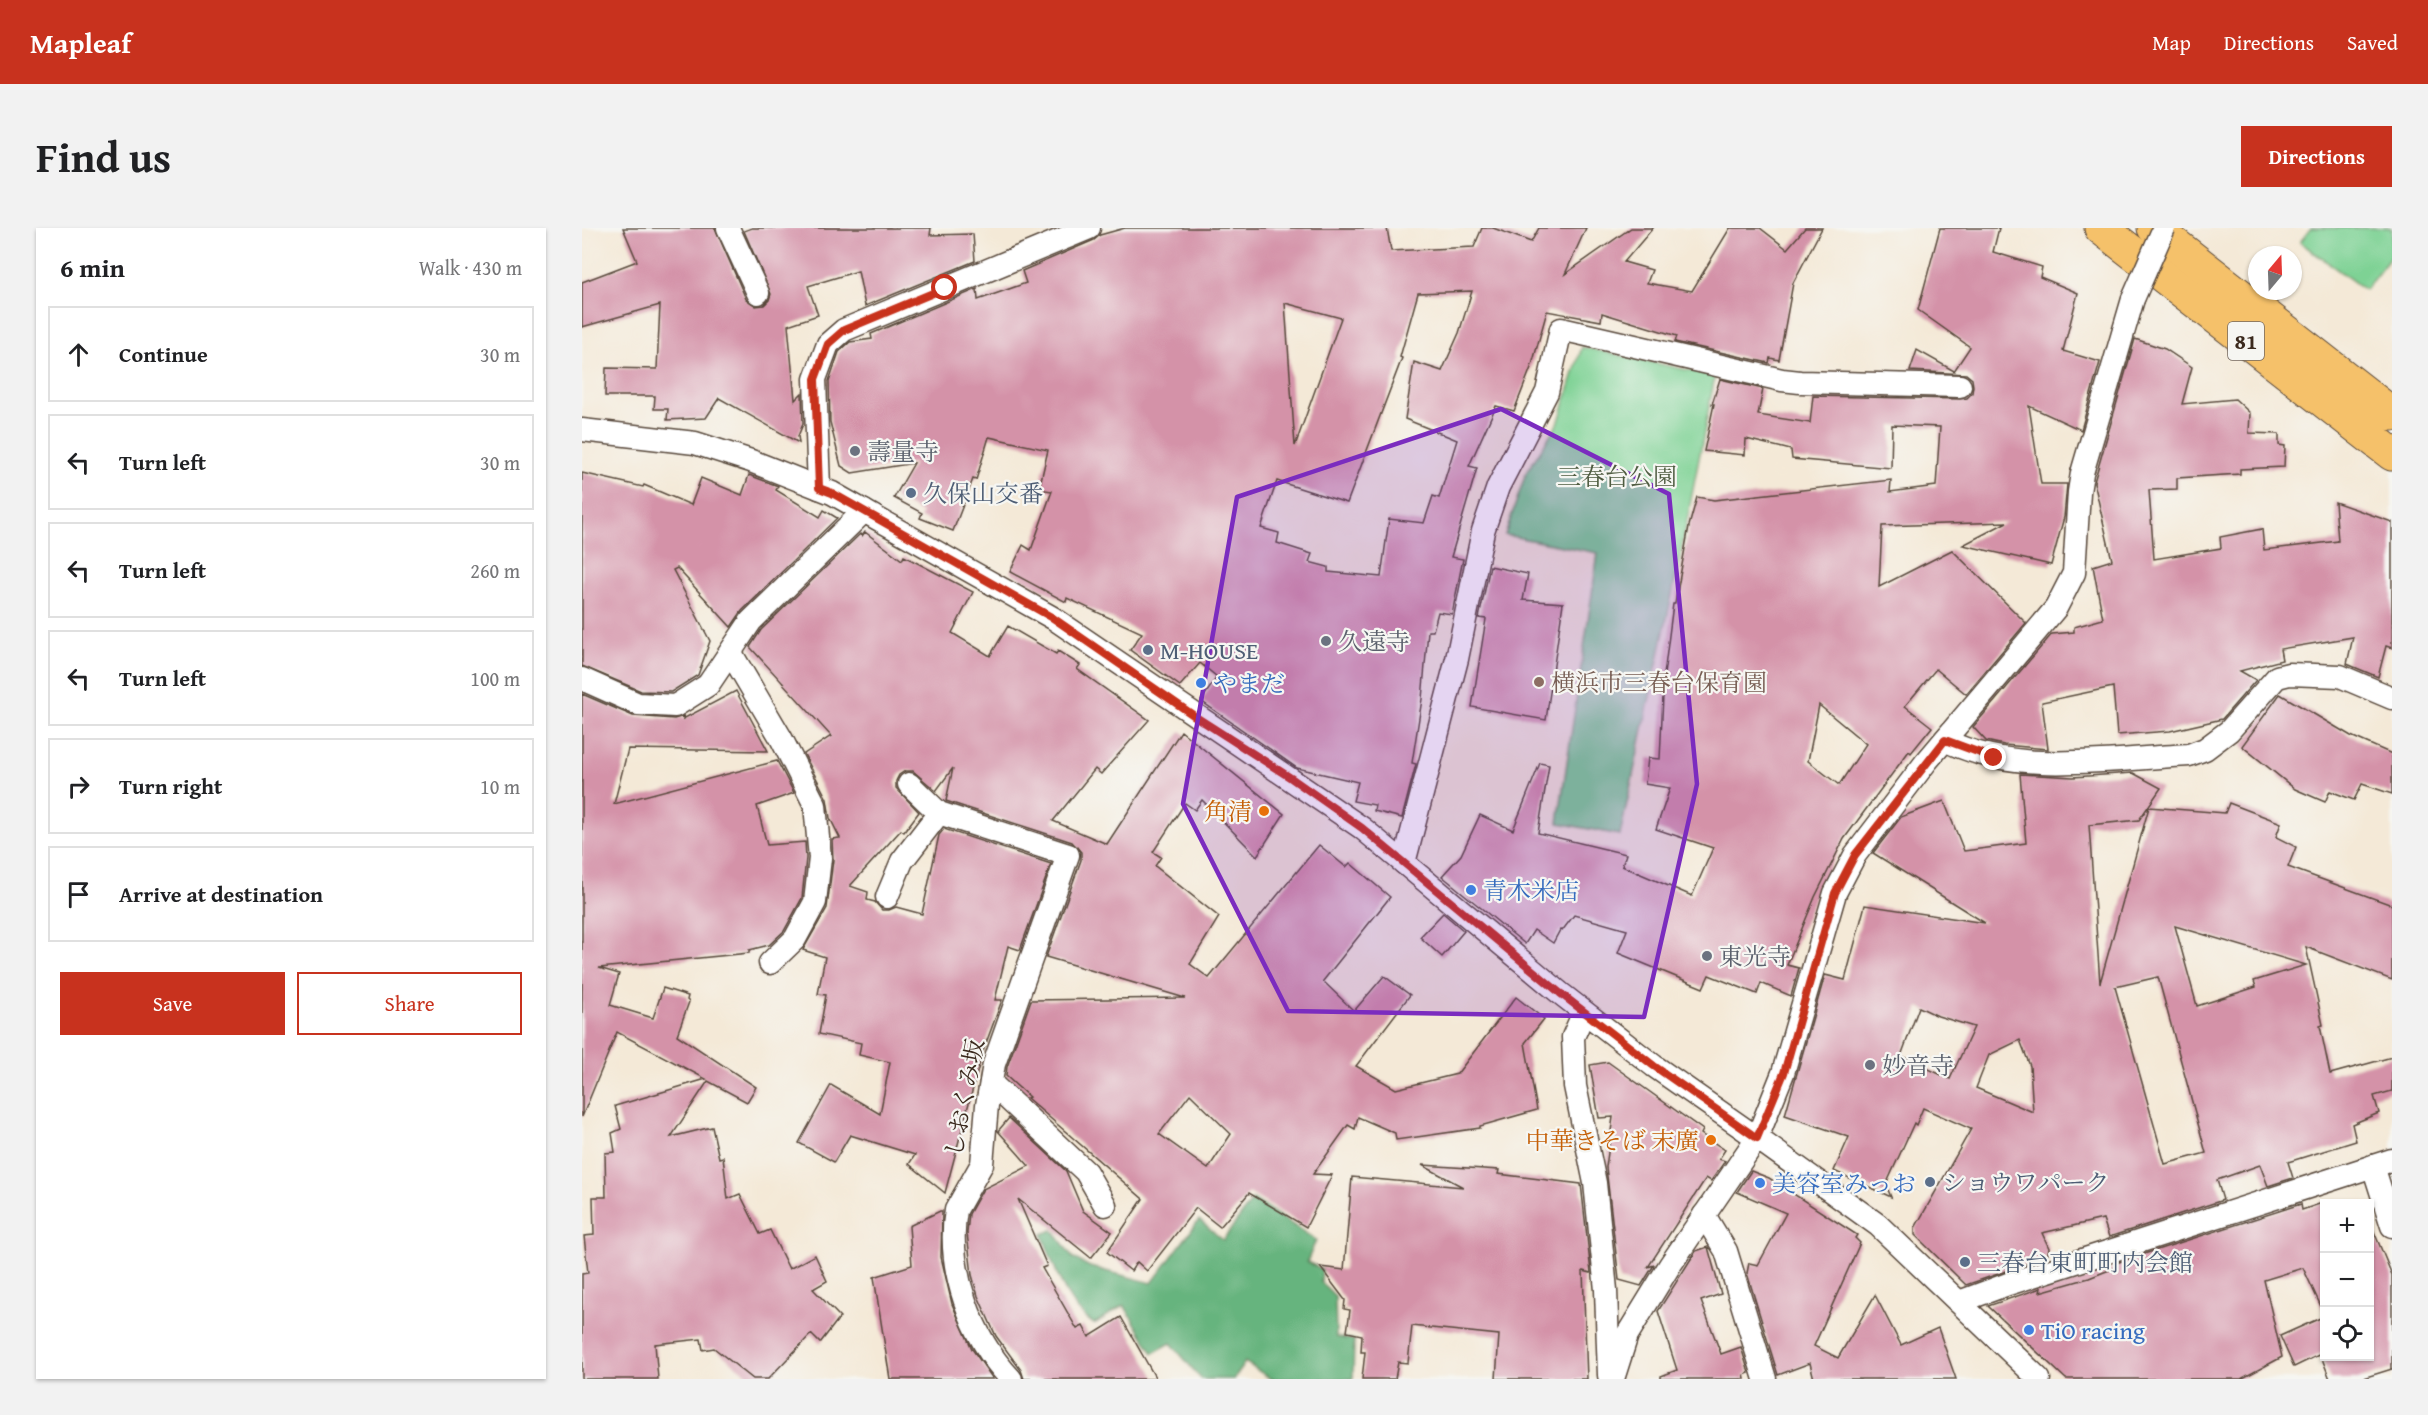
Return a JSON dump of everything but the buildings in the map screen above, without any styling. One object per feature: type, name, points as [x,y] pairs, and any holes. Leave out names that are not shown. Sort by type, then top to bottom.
[{"type":"main road","name":"81","points":[[2101,228],[2392,454]]},
{"type":"main road","name":"81","points":[[2154,228],[2392,414]]},
{"type":"street","points":[[728,228],[759,293]]},
{"type":"street","points":[[819,488],[815,379],[828,344],[844,330],[1089,228]]},
{"type":"street","points":[[1613,1379],[1627,1335],[1670,1265],[1757,1138],[1784,1073],[1835,893],[1855,855],[1945,740],[2056,608],[2074,573],[2082,473],[2133,299],[2164,228]]},
{"type":"street","points":[[1404,863],[1457,659],[1483,531],[1498,487],[1547,392],[1561,329],[1782,380],[1960,386]]},
{"type":"street","points":[[582,430],[695,443],[751,461],[819,488],[864,510],[1065,626],[1362,828],[1584,1012],[1654,1066],[1878,1226],[2039,1379]]},
{"type":"street","points":[[582,679],[638,704],[675,706],[708,685],[751,621],[864,510]]},
{"type":"street","points":[[731,653],[781,738],[815,805],[820,858],[815,902],[795,939],[770,963]]},
{"type":"street","points":[[1945,740],[1994,758],[2015,760],[2050,762],[2189,755],[2205,749],[2229,731],[2277,677],[2289,674],[2340,676],[2392,698]]},
{"type":"street","points":[[887,897],[902,861],[939,813],[909,784]]},
{"type":"street","name":"しおくみ坂","points":[[939,813],[1068,855],[994,1064],[982,1164],[956,1210],[952,1246],[971,1317],[989,1351],[1011,1379]]},
{"type":"street","points":[[1584,1012],[1573,1037],[1575,1086],[1595,1183],[1606,1290],[1609,1379]]},
{"type":"street","points":[[991,1083],[1086,1172],[1105,1205]]},
{"type":"street","points":[[1959,1302],[2008,1284],[2382,1163],[2392,1226]]},
{"type":"street","points":[[1704,1215],[1726,1251],[1765,1379]]},
{"type":"highlighted area","points":[[1501,409],[1669,494],[1697,784],[1644,1017],[1288,1011],[1183,804],[1237,497]]},
{"type":"green space","points":[[2311,228],[2390,228],[2392,229],[2392,255],[2365,290],[2300,242]]},
{"type":"green space","name":"三春台公園","points":[[1582,347],[1715,376],[1678,567],[1620,835],[1558,823],[1598,553],[1505,535],[1526,473],[1559,421]]},
{"type":"green space","points":[[1253,1199],[1316,1240],[1307,1262],[1322,1269],[1321,1282],[1335,1296],[1336,1337],[1354,1340],[1353,1379],[1271,1379],[1245,1362],[1234,1379],[1201,1379],[1171,1343],[1153,1353],[1124,1305],[1094,1324],[1084,1316],[1062,1284],[1042,1234],[1053,1230],[1073,1258],[1090,1267],[1152,1283],[1199,1220],[1223,1240]]},
{"type":"place","name":"壽量寺","points":[[855,451]]},
{"type":"place","name":"久保山交番","points":[[911,493]]},
{"type":"place","name":"久遠寺","points":[[1326,641]]},
{"type":"place","name":"M-HOUSE","points":[[1148,650]]},
{"type":"place","name":"横浜市三春台保育園","points":[[1539,682]]},
{"type":"place","name":"やまだ","points":[[1201,683]]},
{"type":"place","name":"角清","points":[[1264,811]]},
{"type":"place","name":"青木米店","points":[[1471,890]]},
{"type":"place","name":"東光寺","points":[[1707,956]]},
{"type":"place","name":"妙音寺","points":[[1870,1065]]},
{"type":"place","name":"中華きそば 末廣","points":[[1711,1140]]},
{"type":"place","name":"ショウワパーク","points":[[1930,1182]]},
{"type":"place","name":"美容室みっお","points":[[1760,1183]]},
{"type":"place","name":"三春台東町町内会館","points":[[1965,1262]]},
{"type":"place","name":"TiO racing","points":[[2029,1330]]},
{"type":"route","points":[[945,288],[844,330],[828,344],[815,379],[819,488],[832,493],[1053,618],[1196,717],[1291,778],[1362,828],[1560,993],[1654,1066],[1757,1138],[1784,1073],[1835,893],[1855,855],[1945,740],[1956,746],[1994,758]]}]
